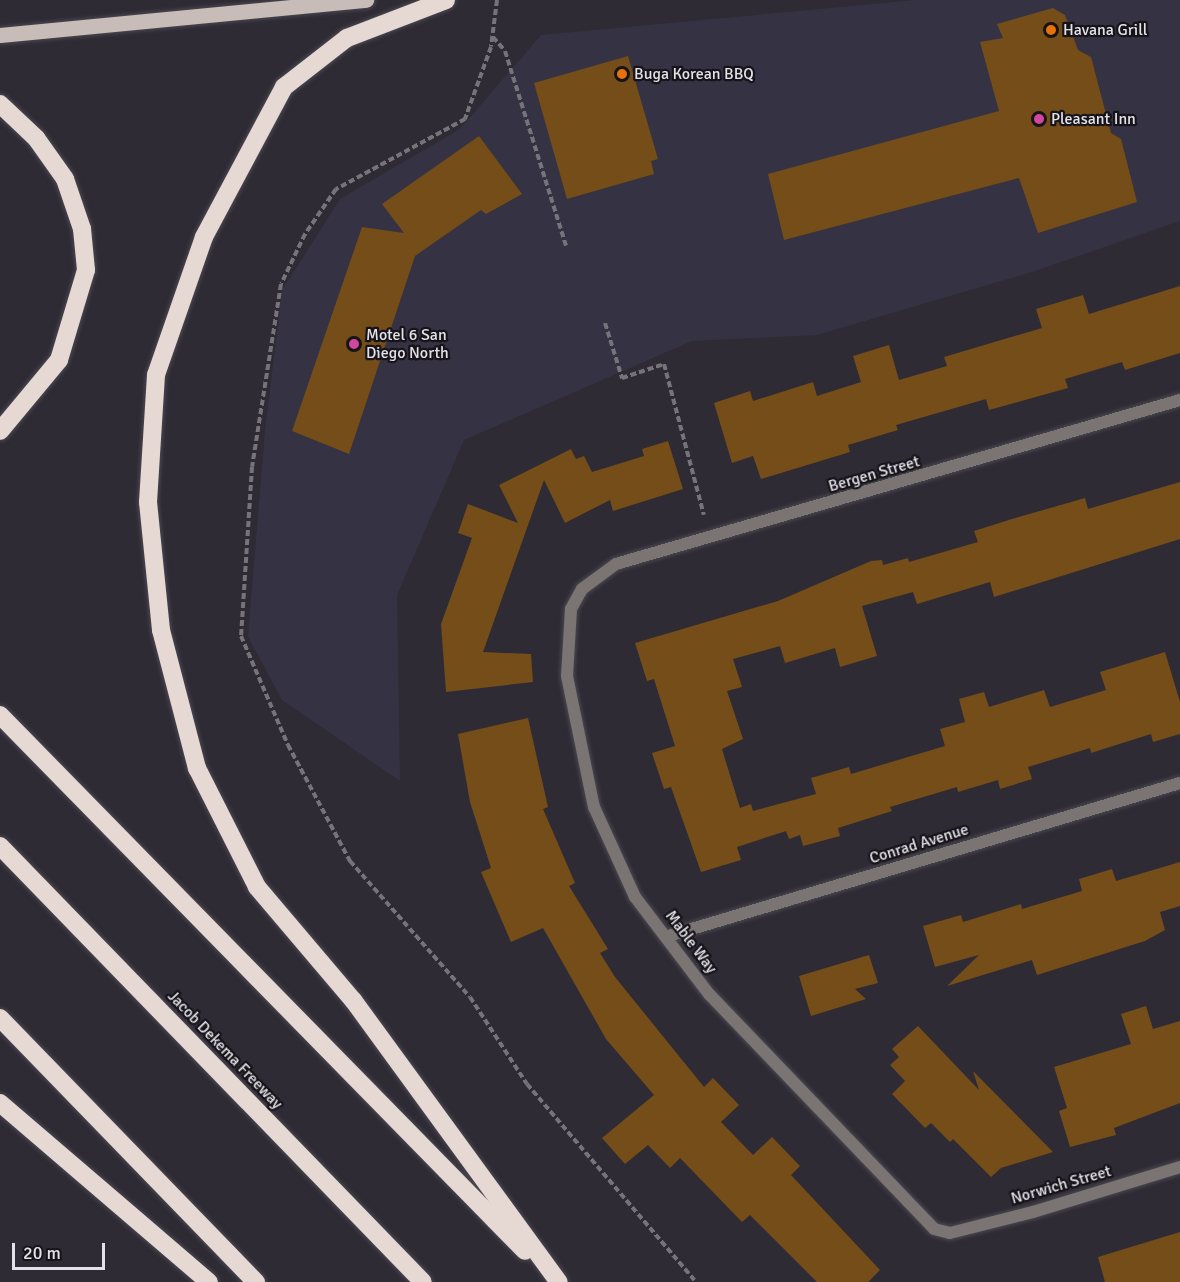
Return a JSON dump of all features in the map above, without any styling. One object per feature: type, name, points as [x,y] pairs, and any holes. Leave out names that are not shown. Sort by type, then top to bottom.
[{"type":"highway","points":[[446,0],[347,38],[284,87],[204,237],[156,375],[148,502],[161,630],[197,768],[257,887],[353,1000],[557,1282]]},
{"type":"highway","points":[[0,104],[36,138],[64,179],[82,229],[86,270],[59,360],[0,432]]},
{"type":"highway","points":[[0,716],[557,1282]]},
{"type":"highway","name":"Jacob Dekema Freeway","points":[[0,846],[423,1282]]},
{"type":"highway","points":[[0,1018],[256,1282]]},
{"type":"highway","points":[[0,1103],[209,1282]]},
{"type":"main road","points":[[0,34],[366,0]]},
{"type":"street","name":"Bergen Street","points":[[582,589],[616,564],[710,539],[1180,400]]},
{"type":"street","name":"Mable Way","points":[[582,589],[571,609],[567,676],[594,807],[635,897],[668,936],[717,1002],[934,1230],[950,1233]]},
{"type":"street","name":"Conrad Avenue","points":[[668,936],[1180,783]]},
{"type":"street","name":"Norwich Street","points":[[950,1233],[1180,1167]]},
{"type":"path","points":[[497,0],[492,37],[465,119],[336,189],[305,234],[281,284],[252,467],[241,636],[288,746],[350,861],[470,997],[527,1084],[696,1282]]},
{"type":"path","points":[[492,37],[505,51],[566,246]]},
{"type":"path","points":[[605,323],[622,378],[664,364],[688,440],[710,539]]},
{"type":"shaded area","points":[[916,0],[1180,0],[1180,221],[1032,272],[817,335],[692,341],[464,440],[397,595],[400,781],[282,700],[248,637],[265,431],[282,290],[340,199],[460,129],[541,35]]},
{"type":"building","name":"Pleasant Inn","points":[[1053,8],[1065,15],[1078,50],[1091,57],[1111,133],[1121,139],[1137,202],[1038,233],[1019,178],[784,240],[768,174],[999,111],[980,42],[1003,38],[997,24]]},
{"type":"building","points":[[628,56],[658,159],[651,161],[654,174],[567,199],[534,83]]},
{"type":"building","name":"Motel 6 San Diego North","points":[[479,136],[522,194],[486,214],[481,210],[415,256],[349,454],[292,431],[362,227],[404,233],[382,204]]},
{"type":"building","points":[[1180,286],[1180,353],[1125,370],[1122,362],[1065,379],[1068,388],[989,410],[986,399],[896,425],[898,430],[848,445],[850,452],[761,479],[753,456],[732,463],[714,403],[750,391],[753,401],[813,382],[817,396],[861,382],[853,356],[889,345],[899,380],[947,366],[944,357],[1042,328],[1036,309],[1083,295],[1089,314]]},
{"type":"building","points":[[668,441],[683,489],[613,511],[610,500],[565,523],[544,480],[483,652],[531,654],[533,682],[446,692],[441,624],[472,538],[458,533],[468,504],[518,523],[499,485],[571,449],[576,459],[584,456],[592,472],[644,456],[642,449]]},
{"type":"building","points":[[1180,482],[1180,539],[994,597],[990,582],[917,604],[913,592],[862,606],[877,656],[840,667],[835,648],[785,663],[780,646],[733,659],[742,687],[727,691],[743,739],[722,749],[740,808],[751,804],[753,811],[816,794],[811,778],[849,767],[851,774],[945,746],[940,729],[965,722],[959,699],[984,692],[989,707],[1044,690],[1050,707],[1106,690],[1100,672],[1165,652],[1180,702],[1180,734],[1153,742],[1151,734],[1091,753],[1090,748],[1028,767],[1032,779],[1000,789],[998,780],[958,792],[957,787],[890,807],[892,811],[838,828],[840,836],[803,846],[800,835],[789,839],[786,831],[737,847],[741,860],[701,872],[671,787],[664,789],[652,753],[675,746],[654,679],[647,681],[635,643],[778,601],[871,561],[882,560],[883,565],[908,558],[909,562],[978,542],[974,531],[1012,519],[1085,498],[1088,509]]},
{"type":"building","points":[[528,718],[548,807],[543,809],[575,883],[569,886],[608,949],[600,953],[615,977],[704,1087],[713,1078],[739,1105],[721,1122],[753,1155],[772,1137],[800,1166],[791,1175],[880,1270],[868,1282],[817,1282],[750,1215],[742,1222],[680,1158],[670,1168],[648,1145],[625,1164],[602,1138],[654,1095],[606,1039],[543,928],[511,942],[481,872],[491,868],[470,802],[458,734]]},
{"type":"building","points":[[1180,862],[1180,906],[1160,912],[1165,930],[1145,941],[1037,975],[1032,960],[947,986],[979,955],[935,967],[923,926],[961,915],[963,922],[1021,904],[1022,909],[1082,891],[1079,879],[1112,869],[1116,881]]},
{"type":"building","points":[[869,955],[878,983],[855,989],[866,999],[811,1016],[799,976]]},
{"type":"building","points":[[1146,1006],[1153,1029],[1180,1021],[1180,1103],[1114,1128],[1116,1135],[1070,1147],[1059,1111],[1067,1108],[1054,1067],[1131,1044],[1121,1014]]},
{"type":"building","points":[[918,1026],[979,1090],[973,1071],[1053,1152],[1001,1168],[991,1177],[953,1139],[950,1142],[931,1123],[925,1128],[892,1094],[905,1081],[890,1065],[899,1057],[892,1049]]},
{"type":"building","points":[[1180,1232],[1180,1282],[1105,1282],[1098,1257]]},
{"type":"place","name":"Havana Grill","points":[[1051,30]]},
{"type":"place","name":"Buga Korean BBQ","points":[[622,74]]},
{"type":"place","name":"Pleasant Inn","points":[[1039,119]]},
{"type":"place","name":"Motel 6 San Diego North","points":[[354,344]]}]
